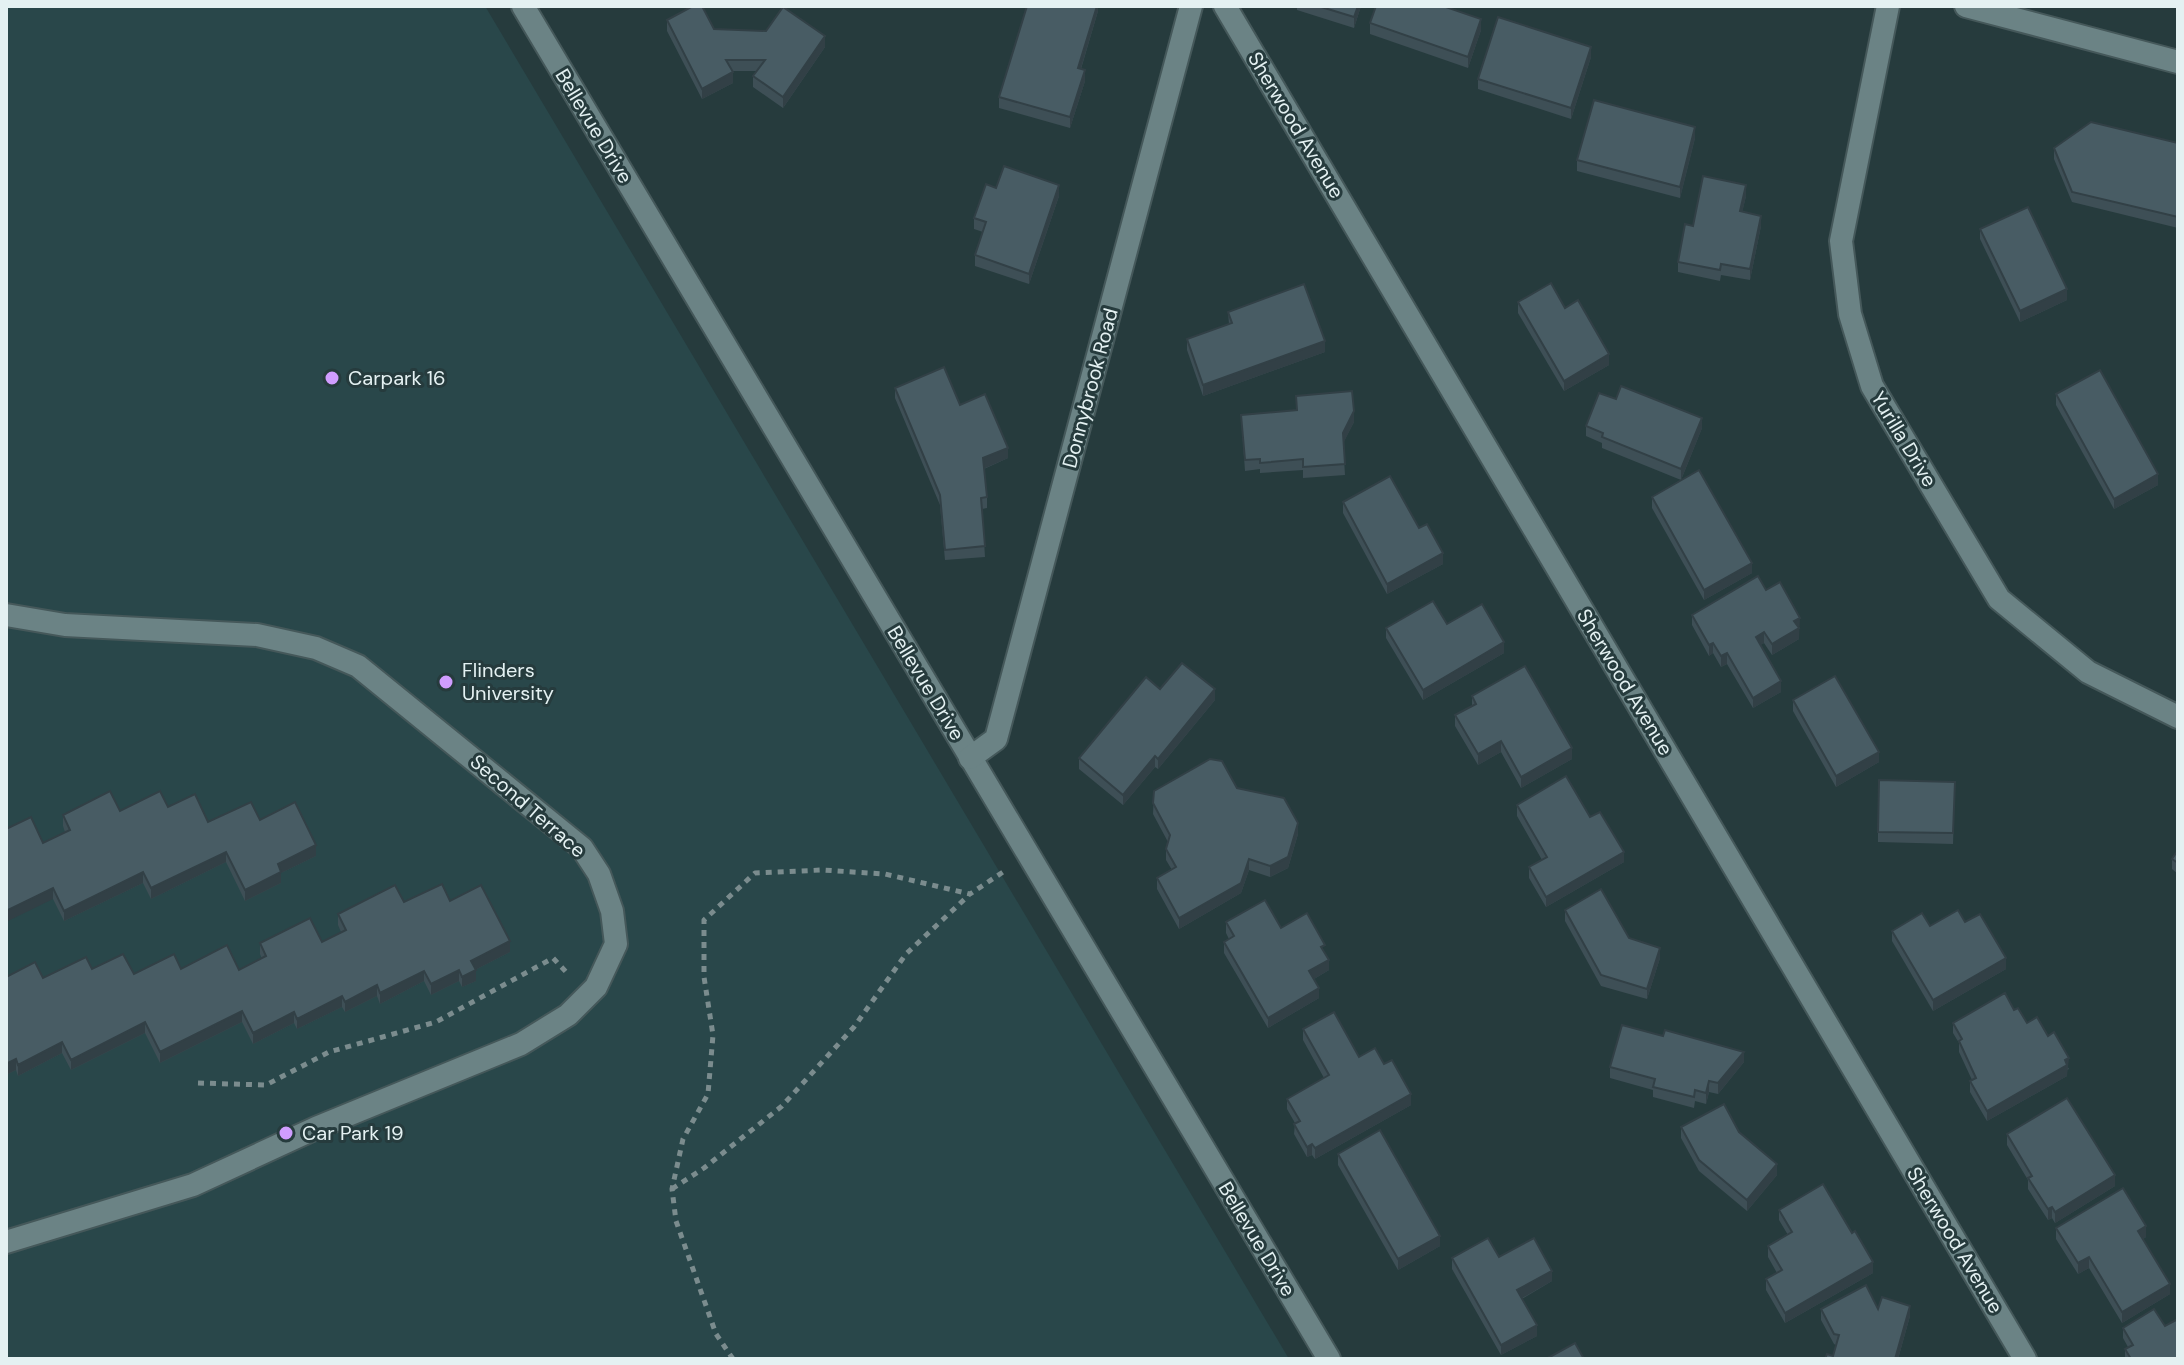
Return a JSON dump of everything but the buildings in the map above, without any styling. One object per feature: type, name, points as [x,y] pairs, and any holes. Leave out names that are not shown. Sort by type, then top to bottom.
[{"type":"street","name":"Bellevue Drive","points":[[523,6],[1329,1359]]},
{"type":"street","name":"Donnybrook Road","points":[[970,758],[996,739],[1191,6]]},
{"type":"street","name":"Sherwood Avenue","points":[[1225,6],[2025,1359]]},
{"type":"street","name":"Yurilla Drive","points":[[1888,6],[1841,241],[1850,314],[1872,386],[1999,599],[2088,672],[2178,717]]},
{"type":"street","points":[[1966,6],[2178,62]]},
{"type":"street","name":"Second Terrace","points":[[6,615],[65,625],[257,635],[316,648],[358,666],[582,848],[599,874],[612,911],[616,944],[596,987],[568,1015],[521,1044],[316,1128],[193,1185],[6,1242]]},
{"type":"path","points":[[672,1189],[704,1168],[782,1106],[854,1027],[906,954],[970,894],[1028,855]]},
{"type":"path","points":[[733,1359],[716,1334],[676,1221],[672,1189],[683,1139],[708,1094],[713,1035],[704,977],[704,920],[755,873],[822,870],[885,874],[970,894]]},
{"type":"path","points":[[198,1083],[266,1085],[329,1052],[436,1022],[553,958],[587,996]]},
{"type":"shaded area","name":"Flinders University","points":[[6,6],[485,6],[1289,1359],[6,1359]]},
{"type":"place","name":"Carpark 16","points":[[332,378]]},
{"type":"place","name":"Flinders University","points":[[446,682]]},
{"type":"place","name":"Car Park 19","points":[[286,1133]]}]
